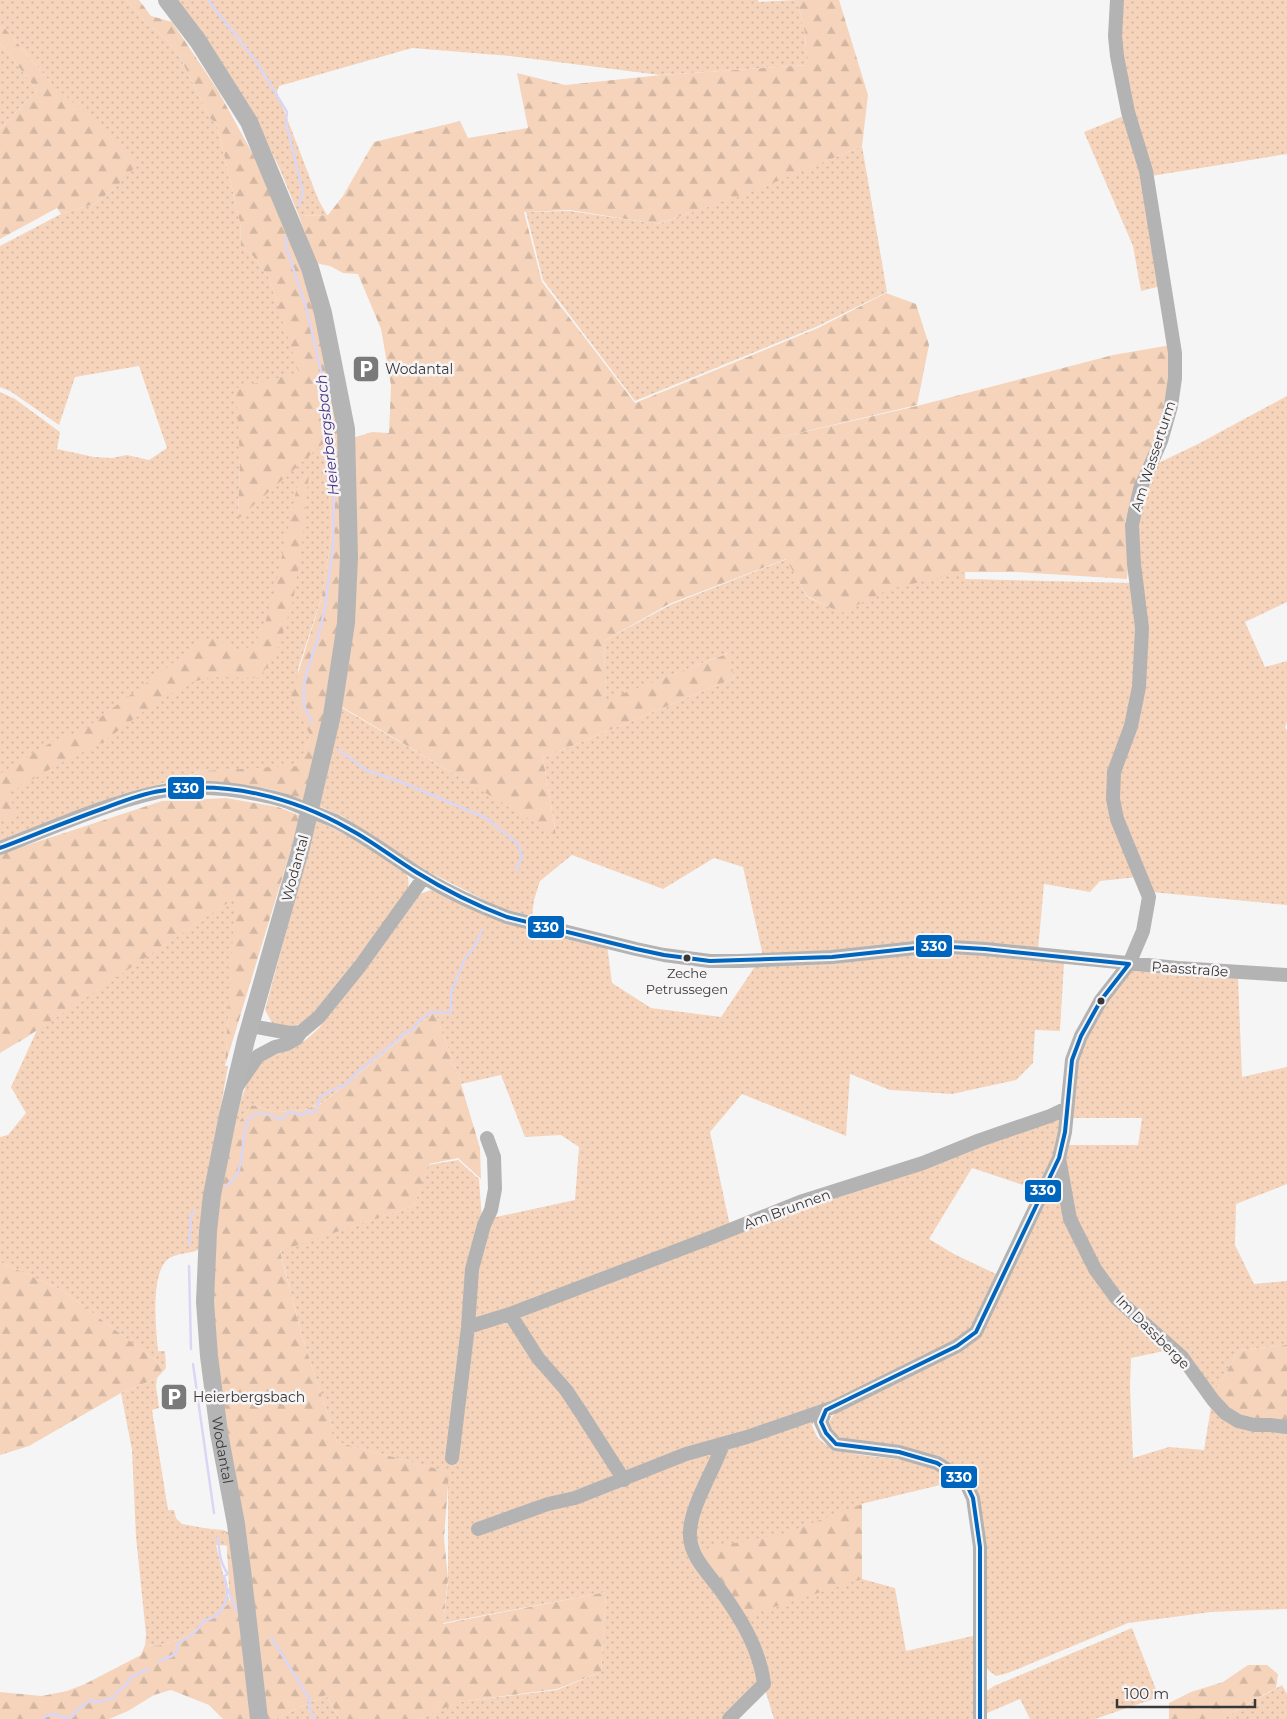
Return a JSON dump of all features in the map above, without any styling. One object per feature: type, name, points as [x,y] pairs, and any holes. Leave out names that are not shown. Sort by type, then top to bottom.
[{"type":"main road","name":"Wodantal","points":[[167,0],[198,41],[249,122],[310,268],[323,313],[346,429],[349,557],[346,623],[332,715],[298,857],[248,1033],[234,1092],[210,1208],[207,1246],[205,1302],[214,1396],[237,1533],[259,1719]]},
{"type":"street","name":"Am Wasserturm","points":[[1059,1158],[1065,1132],[1072,1060],[1081,1036],[1101,1000],[1129,964],[1143,931],[1150,897],[1117,819],[1113,799],[1114,772],[1132,726],[1139,687],[1142,628],[1134,564],[1132,525],[1140,489],[1160,441],[1171,406],[1175,378],[1175,353],[1146,171],[1128,112],[1117,56],[1115,36],[1117,0]]},
{"type":"street","name":"Paasstraße","points":[[0,848],[119,803],[159,792],[191,788],[226,790],[286,801],[335,821],[424,877],[453,894],[485,909],[507,917],[664,955],[710,961],[740,961],[832,957],[934,946],[1129,964],[1287,975]]},
{"type":"street","name":"Wodantal","points":[[234,1092],[258,1056],[296,1039],[301,1032],[319,1017],[360,966],[424,877]]},
{"type":"street","points":[[248,1033],[301,1032]]},
{"type":"street","points":[[248,1033],[275,1047]]},
{"type":"street","name":"Am Brunnen","points":[[468,1327],[510,1314],[800,1202],[915,1166],[1067,1108]]},
{"type":"street","points":[[452,1458],[468,1327],[472,1269],[484,1225],[491,1210],[494,1189],[494,1157],[487,1138]]},
{"type":"street","points":[[478,1529],[548,1504],[576,1498],[680,1457],[826,1410],[957,1346],[976,1332],[1059,1158]]},
{"type":"street","name":"Im Dassberge","points":[[1059,1158],[1070,1219],[1095,1269],[1117,1299],[1182,1357],[1213,1400],[1225,1413],[1238,1421],[1254,1425],[1270,1424],[1287,1427]]},
{"type":"street","points":[[510,1314],[538,1358],[576,1404],[624,1480]]},
{"type":"street","points":[[826,1410],[821,1422],[826,1433],[836,1444],[900,1452],[938,1463],[965,1482],[973,1498],[980,1547],[980,1719]]},
{"type":"street","points":[[723,1444],[692,1520],[690,1536],[693,1552],[746,1629],[762,1667],[764,1684],[729,1719]]},
{"type":"green space","points":[[0,0],[126,0],[178,53],[210,118],[217,125],[240,222],[241,246],[253,256],[269,278],[300,373],[240,458],[238,518],[325,441],[332,531],[322,596],[298,669],[300,713],[310,735],[299,767],[201,771],[126,795],[0,842],[0,392],[15,399],[60,432],[57,449],[94,457],[112,458],[127,455],[149,460],[167,448],[139,366],[75,377],[59,425],[10,391],[0,387],[0,246],[61,214],[94,204],[114,189],[125,176],[3,26],[0,31]]},
{"type":"green space","points":[[126,0],[139,0],[151,16],[172,22],[217,89],[255,158],[275,200],[311,295],[339,429],[347,522],[340,638],[308,802],[270,789],[208,783],[164,784],[201,771],[299,766],[310,735],[291,696],[322,596],[332,531],[325,442],[238,519],[240,458],[236,388],[299,373],[269,278],[253,256],[241,246],[240,222],[217,125],[210,118],[178,53]]},
{"type":"green space","points":[[176,0],[758,0],[759,2],[797,0],[805,33],[807,65],[660,75],[510,56],[412,48],[279,86],[277,92],[318,199],[327,215],[299,216],[279,167],[245,101]]},
{"type":"green space","points":[[797,0],[839,0],[868,95],[862,146],[744,195],[657,224],[570,210],[524,212],[542,282],[635,403],[818,328],[886,293],[916,304],[929,345],[917,405],[761,442],[917,406],[1113,355],[1171,345],[1167,405],[1125,521],[1129,557],[1127,579],[1017,572],[965,572],[890,589],[841,613],[807,596],[786,559],[669,604],[604,641],[606,700],[729,653],[734,678],[543,758],[556,835],[339,705],[349,439],[372,432],[389,433],[391,385],[381,329],[358,274],[343,273],[330,266],[316,263],[299,216],[328,215],[343,196],[374,142],[460,121],[468,138],[528,128],[517,73],[565,85],[662,75],[807,65],[805,33]]},
{"type":"green space","points":[[1120,0],[1287,0],[1287,154],[1151,176],[1129,101],[1118,17]]},
{"type":"green space","points":[[3,26],[51,83],[140,162],[114,189],[94,204],[61,214],[57,208],[0,239],[0,129],[37,90],[0,43],[0,31]]},
{"type":"green space","points":[[0,43],[37,90],[0,129]]},
{"type":"green space","points":[[1126,115],[1142,170],[1161,286],[1141,291],[1133,246],[1084,132]]},
{"type":"green space","points":[[862,146],[887,292],[816,327],[635,401],[543,280],[526,212],[570,211],[658,224],[745,194]]},
{"type":"green space","points":[[1287,396],[1287,602],[1245,622],[1265,667],[1287,661],[1287,722],[1285,727],[1287,731],[1287,905],[1151,892],[1119,819],[1116,773],[1142,688],[1134,526],[1152,466],[1198,444]]},
{"type":"green space","points":[[309,473],[302,546],[293,601],[276,654],[259,678],[211,677],[193,682],[155,703],[103,742],[57,765],[9,793],[17,817],[0,821],[0,774],[52,742],[82,731],[203,639],[214,638],[242,651],[254,644],[264,627],[273,597],[299,478]]},
{"type":"green space","points":[[787,559],[807,597],[841,612],[890,588],[965,571],[965,579],[1134,583],[1138,626],[1137,686],[1110,770],[1138,877],[1100,881],[1090,892],[1044,884],[1038,950],[763,956],[743,867],[714,858],[663,889],[572,855],[540,881],[534,900],[532,916],[500,908],[425,870],[342,816],[314,804],[339,706],[556,834],[543,758],[734,678],[728,653],[606,701],[604,641],[670,605]]},
{"type":"green space","points":[[226,798],[278,807],[301,816],[225,1066],[235,898],[27,1037],[0,1053],[0,854],[162,801]]},
{"type":"green space","points":[[316,820],[360,842],[405,872],[408,880],[408,889],[315,1011],[303,1023],[293,1026],[278,1026],[272,1023],[265,1010]]},
{"type":"green space","points":[[431,890],[607,945],[612,983],[651,1008],[721,1017],[756,965],[937,950],[1064,963],[1060,1031],[1035,1030],[1033,1063],[1016,1080],[952,1094],[890,1090],[850,1074],[846,1136],[742,1094],[710,1132],[730,1226],[1063,1114],[1053,1159],[1038,1190],[972,1168],[929,1239],[954,1254],[998,1275],[969,1333],[826,1406],[812,1425],[818,1438],[829,1446],[857,1454],[923,1464],[937,1469],[953,1482],[861,1504],[862,1579],[895,1588],[906,1651],[977,1635],[977,1719],[774,1719],[763,1683],[723,1719],[420,1719],[457,1702],[557,1690],[601,1672],[606,1592],[443,1623],[448,1584],[448,1472],[337,1442],[302,1336],[280,1250],[414,1206],[428,1165],[458,1160],[479,1179],[482,1220],[575,1200],[579,1147],[561,1135],[525,1137],[501,1075],[461,1084],[435,1012],[322,1103],[303,1110],[276,1112],[252,1105],[229,1135],[247,1083],[258,1065],[265,1059],[292,1048],[307,1039],[319,1028],[367,968],[420,894]]},
{"type":"green space","points":[[236,897],[225,1066],[228,1066],[205,1195],[200,1247],[198,1250],[168,1259],[162,1266],[156,1289],[158,1351],[165,1351],[166,1368],[62,1290],[0,1262],[0,1137],[8,1135],[26,1113],[11,1087],[37,1030]]},
{"type":"green space","points":[[1134,970],[1238,977],[1242,1077],[1287,1067],[1287,1184],[1236,1204],[1235,1245],[1254,1284],[1287,1281],[1287,1345],[1239,1350],[1214,1394],[1120,1297],[1076,1228],[1063,1166],[1066,1145],[1138,1145],[1142,1118],[1071,1118],[1075,1063],[1100,1012],[1128,974]]},
{"type":"green space","points":[[435,1012],[461,1084],[480,1148],[481,1179],[458,1158],[429,1164],[414,1206],[280,1251],[302,1336],[337,1442],[449,1472],[444,1538],[448,1579],[443,1624],[606,1592],[601,1672],[557,1689],[458,1702],[420,1719],[340,1719],[326,1695],[275,1719],[264,1719],[248,1545],[220,1395],[213,1306],[213,1252],[219,1189],[229,1135],[252,1105],[276,1112],[303,1110],[321,1104]]},
{"type":"green space","points":[[1054,1174],[1091,1269],[1169,1350],[1131,1358],[1130,1388],[1133,1458],[1169,1447],[1204,1450],[1211,1407],[1287,1429],[1287,1609],[1211,1612],[1128,1623],[1008,1673],[996,1676],[988,1670],[985,1662],[976,1491],[964,1471],[938,1457],[845,1442],[830,1432],[829,1422],[835,1413],[965,1347]]},
{"type":"green space","points":[[0,1262],[62,1290],[166,1368],[157,1378],[121,1393],[29,1446],[0,1455]]},
{"type":"green space","points":[[1287,1345],[1287,1425],[1260,1422],[1228,1413],[1214,1394],[1239,1350]]},
{"type":"green space","points":[[157,1378],[156,1386],[159,1408],[152,1410],[168,1510],[174,1510],[176,1518],[182,1524],[226,1532],[232,1546],[216,1545],[230,1603],[190,1633],[179,1639],[156,1646],[145,1645],[146,1634],[136,1537],[132,1450],[121,1393]]},
{"type":"green space","points":[[862,1504],[862,1579],[742,1617],[695,1551],[786,1533]]},
{"type":"green space","points":[[203,1528],[223,1530],[231,1534],[250,1700],[250,1719],[223,1719],[209,1705],[171,1690],[154,1695],[128,1711],[109,1719],[0,1719],[0,1692],[42,1696],[67,1691],[85,1684],[141,1655],[145,1645],[156,1646],[179,1639],[230,1603],[226,1532]]},
{"type":"green space","points":[[1132,1628],[1159,1697],[1095,1719],[1030,1719],[1020,1699],[985,1714],[985,1692],[994,1686]]},
{"type":"green space","points":[[1248,1665],[1267,1665],[1278,1674],[1276,1688],[1222,1719],[1169,1719],[1169,1703],[1191,1692],[1223,1682]]},
{"type":"green space","points":[[1282,1685],[1287,1694],[1287,1719],[1222,1719]]},
{"type":"green space","points":[[326,1695],[340,1719],[275,1719]]},
{"type":"waterway","name":"Heierbergsbach","points":[[208,0],[256,61],[287,112],[286,123],[303,192],[299,205]]},
{"type":"waterway","name":"Heierbergsbach","points":[[285,237],[287,250],[306,307],[321,371],[334,484],[333,548],[325,608],[304,685],[304,706],[312,722]]},
{"type":"waterway","name":"Heierbergsbach","points":[[339,750],[366,770],[406,784],[486,818],[518,844],[522,856],[516,870]]},
{"type":"waterway","name":"Heierbergsbach","points":[[226,1186],[237,1174],[241,1164],[245,1129],[249,1120],[255,1114],[265,1114],[281,1120],[288,1112],[303,1115],[307,1111],[312,1113],[316,1111],[320,1097],[344,1086],[360,1070],[402,1036],[403,1033],[411,1031],[421,1019],[431,1012],[451,1013],[451,993],[465,958],[474,948],[482,930]]},
{"type":"waterway","points":[[189,1245],[191,1215],[195,1211]]},
{"type":"waterway","name":"Heierbergsbach","points":[[189,1266],[191,1349]]},
{"type":"waterway","points":[[193,1364],[214,1513]]},
{"type":"waterway","points":[[159,1661],[172,1656],[177,1651],[177,1644],[195,1632],[203,1621],[217,1615],[225,1604],[227,1590],[224,1576],[228,1574],[220,1557],[218,1538]]},
{"type":"waterway","points":[[228,1589],[236,1611]]},
{"type":"waterway","name":"Heierbergsbach","points":[[271,1637],[310,1700],[309,1708],[315,1719]]},
{"type":"waterway","points":[[43,1719],[46,1716],[55,1714],[64,1718],[73,1716],[76,1711],[91,1700],[97,1702],[113,1698],[131,1677],[148,1669]]},
{"type":"transit line","name":"330","points":[[0,848],[145,794],[184,788],[234,790],[282,800],[327,818],[366,839],[407,867],[438,885],[507,917],[664,955],[710,961],[832,957],[934,946],[985,949],[1129,964]]},
{"type":"transit line","name":"330","points":[[980,1719],[980,1547],[973,1498],[965,1481],[937,1463],[899,1452],[836,1444],[826,1433],[821,1422],[826,1410],[957,1346],[976,1332],[1059,1158],[1065,1132],[1072,1060],[1081,1036],[1101,1000],[1129,964]]},
{"type":"place","name":"Wodantal","points":[[366,369]]},
{"type":"place","name":"Zeche Petrussegen","points":[[687,958]]},
{"type":"place","name":"Heierbergsbach","points":[[174,1397]]}]
